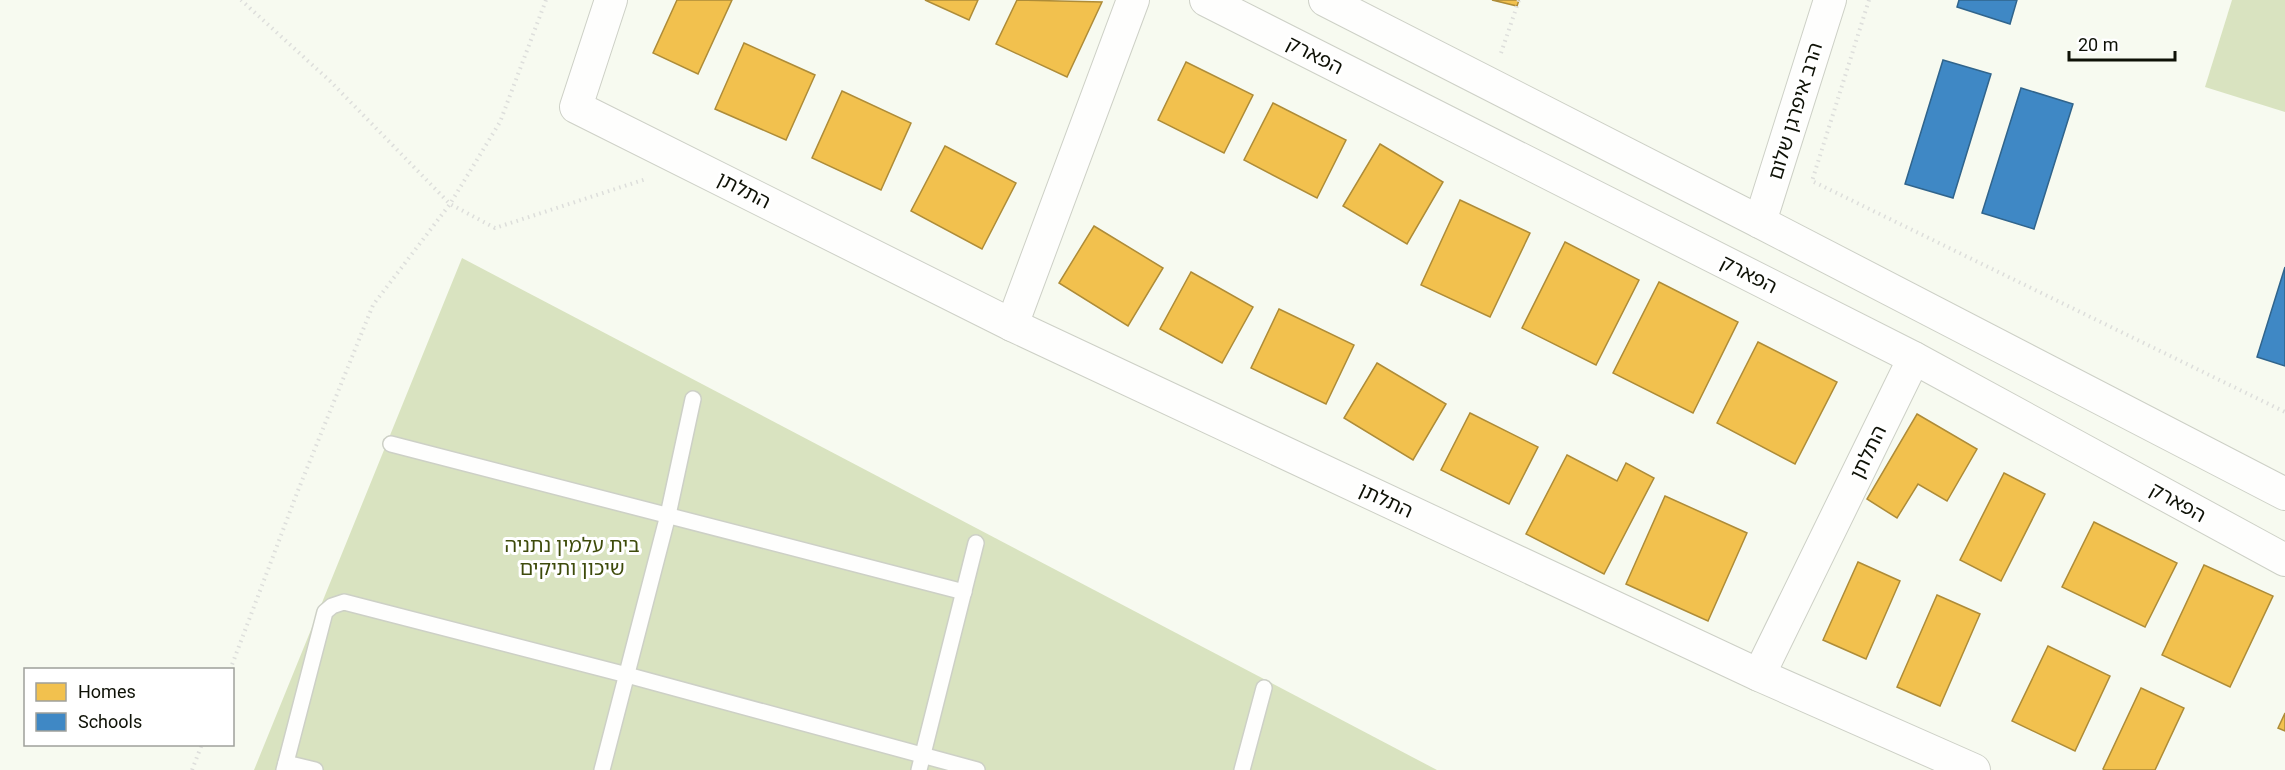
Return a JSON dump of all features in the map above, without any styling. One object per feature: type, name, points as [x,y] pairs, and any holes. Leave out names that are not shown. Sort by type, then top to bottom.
[{"type":"street","name":"התלתן","points":[[611,0],[576,107],[1012,325],[1759,675],[1974,770]]},
{"type":"street","points":[[1012,325],[1133,0]]},
{"type":"street","name":"הפארק","points":[[1206,0],[1914,358],[2285,560]]},
{"type":"street","points":[[1325,0],[2285,494]]},
{"type":"street","name":"הרב איפרגן שלום","points":[[1760,222],[1830,0]]},
{"type":"street","name":"התלתן","points":[[1759,675],[1914,358]]},
{"type":"lane","points":[[602,770],[668,515],[693,399]]},
{"type":"lane","points":[[391,444],[964,592]]},
{"type":"lane","points":[[921,763],[976,543]]},
{"type":"lane","points":[[315,770],[285,766],[325,612],[332,606],[344,602],[627,675],[921,763],[977,770]]},
{"type":"lane","points":[[1242,770],[1264,688]]},
{"type":"path","points":[[242,0],[330,81],[450,204],[495,228],[692,165]]},
{"type":"path","points":[[230,668],[372,305],[450,204],[500,122],[546,0]]},
{"type":"path","points":[[1490,85],[1519,0]]},
{"type":"path","points":[[1869,0],[1812,181],[2285,412]]},
{"type":"path","points":[[192,770],[201,746]]},
{"type":"green space","points":[[2232,0],[2285,0],[2285,112],[2205,87]]},
{"type":"green space","name":"בית עלמין נתניה שיכון ותיקים","points":[[462,258],[1437,770],[254,770]]},
{"type":"building: Homes","points":[[677,0],[732,0],[698,74],[653,53]]},
{"type":"building: Homes","points":[[925,0],[978,0],[969,20]]},
{"type":"building: Homes","points":[[1017,0],[1102,2],[1067,77],[996,44]]},
{"type":"building: Homes","points":[[1492,0],[1519,0],[1517,6]]},
{"type":"building: Homes","points":[[744,43],[815,75],[786,140],[715,109]]},
{"type":"building: Homes","points":[[1186,62],[1253,95],[1224,153],[1158,120]]},
{"type":"building: Homes","points":[[842,91],[911,123],[881,190],[812,158]]},
{"type":"building: Homes","points":[[1273,103],[1346,140],[1317,198],[1244,160]]},
{"type":"building: Homes","points":[[1380,144],[1443,182],[1407,244],[1343,206]]},
{"type":"building: Homes","points":[[945,146],[1016,183],[982,249],[911,211]]},
{"type":"building: Homes","points":[[1460,200],[1530,233],[1490,317],[1421,285]]},
{"type":"building: Homes","points":[[1094,226],[1163,268],[1128,326],[1059,283]]},
{"type":"building: Homes","points":[[1565,242],[1639,280],[1596,365],[1522,328]]},
{"type":"building: Homes","points":[[1191,272],[1253,307],[1222,363],[1160,329]]},
{"type":"building: Homes","points":[[1659,282],[1738,322],[1693,413],[1613,373]]},
{"type":"building: Homes","points":[[1279,309],[1354,345],[1326,404],[1251,368]]},
{"type":"building: Homes","points":[[1758,342],[1837,382],[1795,464],[1717,423]]},
{"type":"building: Homes","points":[[1377,363],[1446,404],[1413,460],[1344,418]]},
{"type":"building: Homes","points":[[1470,413],[1538,447],[1509,504],[1441,470]]},
{"type":"building: Homes","points":[[1917,414],[1977,449],[1947,501],[1918,484],[1897,518],[1867,499]]},
{"type":"building: Homes","points":[[1567,455],[1617,481],[1626,463],[1654,478],[1604,574],[1526,534]]},
{"type":"building: Homes","points":[[2004,473],[2045,494],[2001,581],[1960,560]]},
{"type":"building: Homes","points":[[1665,496],[1747,533],[1708,621],[1626,584]]},
{"type":"building: Homes","points":[[2094,522],[2177,563],[2145,627],[2062,587]]},
{"type":"building: Homes","points":[[1858,562],[1900,581],[1866,659],[1823,640]]},
{"type":"building: Homes","points":[[2204,565],[2273,596],[2230,687],[2162,655]]},
{"type":"building: Homes","points":[[1937,595],[1980,614],[1940,706],[1897,687]]},
{"type":"building: Homes","points":[[2048,646],[2110,676],[2075,751],[2012,721]]},
{"type":"building: Homes","points":[[2141,688],[2184,708],[2155,770],[2105,770],[2103,769]]},
{"type":"building: Homes","points":[[2285,713],[2285,731],[2278,728]]},
{"type":"building: Schools","points":[[1959,0],[2017,0],[2010,24],[1957,7]]},
{"type":"building: Schools","points":[[1943,60],[1991,74],[1953,198],[1905,184]]},
{"type":"building: Schools","points":[[2021,88],[2073,104],[2034,229],[1982,213]]},
{"type":"building: Schools","points":[[2285,267],[2285,366],[2257,357]]}]
